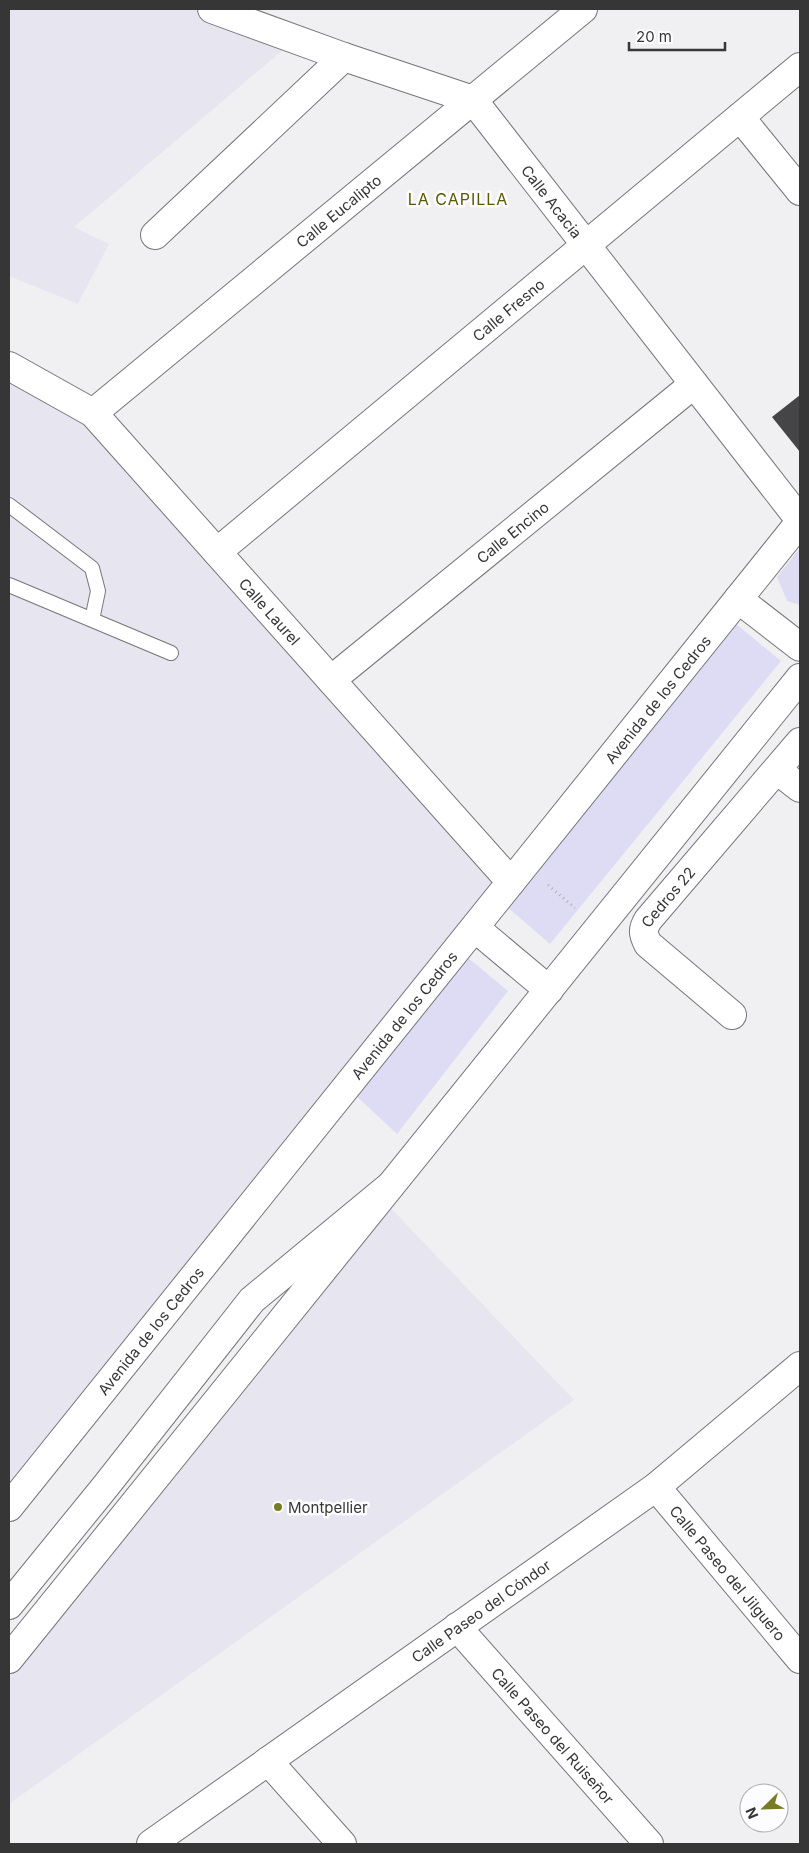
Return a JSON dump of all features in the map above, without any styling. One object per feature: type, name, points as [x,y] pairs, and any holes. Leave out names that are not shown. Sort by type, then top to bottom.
[{"type":"main road","points":[[212,9],[344,57],[472,100]]},
{"type":"main road","name":"Calle Eucalipto","points":[[93,413],[583,9]]},
{"type":"main road","points":[[155,235],[344,57]]},
{"type":"main road","name":"Calle Fresno","points":[[217,552],[800,67]]},
{"type":"main road","name":"Calle Acacia","points":[[472,100],[800,521]]},
{"type":"main road","points":[[740,117],[800,191]]},
{"type":"main road","name":"Calle Laurel","points":[[9,366],[93,413],[331,680],[518,874]]},
{"type":"main road","name":"Calle Encino","points":[[331,680],[694,384]]},
{"type":"main road","name":"Avenida de los Cedros","points":[[9,1507],[800,521]]},
{"type":"main road","points":[[738,599],[800,647]]},
{"type":"main road","points":[[9,1659],[800,678]]},
{"type":"main road","name":"Cedros 22","points":[[732,1015],[648,944],[643,934],[643,927],[800,742]]},
{"type":"main road","points":[[777,770],[800,788]]},
{"type":"main road","points":[[475,928],[549,990]]},
{"type":"main road","points":[[9,1605],[105,1487],[252,1300],[390,1186]]},
{"type":"main road","name":"Calle Paseo del Cóndor","points":[[151,1844],[656,1487],[800,1366]]},
{"type":"main road","name":"Calle Paseo del Jilguero","points":[[656,1487],[800,1659]]},
{"type":"main road","name":"Calle Paseo del Ruiseñor","points":[[458,1627],[649,1844]]},
{"type":"main road","points":[[268,1761],[342,1844]]},
{"type":"lane","points":[[9,505],[92,568],[98,591],[92,620]]},
{"type":"lane","points":[[9,585],[171,653]]},
{"type":"path","points":[[518,874],[599,928]]},
{"type":"shaded area","points":[[9,9],[212,9],[296,39],[74,227],[109,244],[78,304],[9,276]]},
{"type":"shaded area","points":[[9,366],[93,413],[511,882],[9,1507]]},
{"type":"shaded area","points":[[800,548],[800,605],[787,601],[777,577]]},
{"type":"shaded area","points":[[736,624],[781,661],[550,944],[507,907]]},
{"type":"shaded area","points":[[467,957],[508,991],[397,1134],[353,1093]]},
{"type":"shaded area","name":"Montpellier","points":[[381,1198],[574,1400],[9,1804],[9,1659]]},
{"type":"building","points":[[800,395],[800,452],[772,417]]},
{"type":"place","name":"Montpellier","points":[[278,1507]]},
{"type":"district","name":"LA CAPILLA","points":[[458,199]]}]
